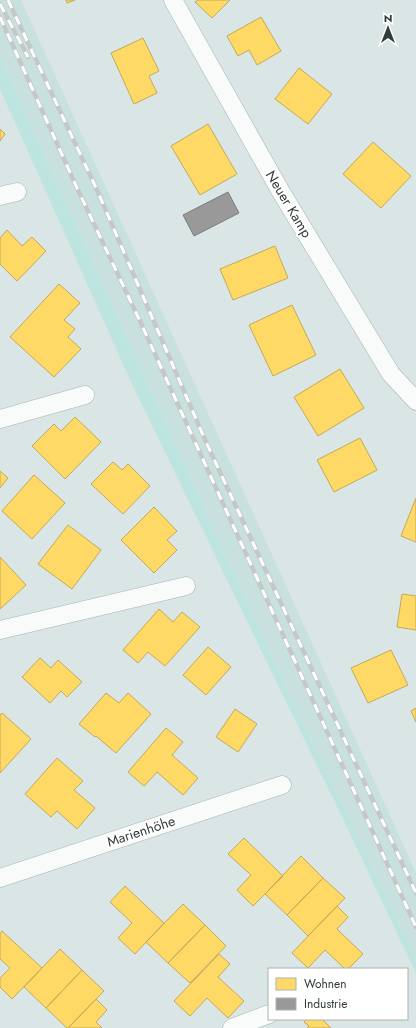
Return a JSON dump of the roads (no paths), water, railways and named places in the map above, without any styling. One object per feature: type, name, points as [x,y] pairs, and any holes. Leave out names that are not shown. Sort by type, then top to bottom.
[{"type":"street","name":"Neuer Kamp","points":[[173,0],[281,192],[391,374],[416,402]]},
{"type":"street","points":[[0,419],[85,395]]},
{"type":"street","points":[[0,630],[186,586]]},
{"type":"street","name":"Marienhöhe","points":[[0,878],[282,785]]},
{"type":"street","points":[[232,1028],[268,1014]]},
{"type":"railway","points":[[8,0],[97,190],[206,442],[416,893]]},
{"type":"railway","points":[[0,4],[28,57]]},
{"type":"railway","points":[[0,17],[416,927]]}]
